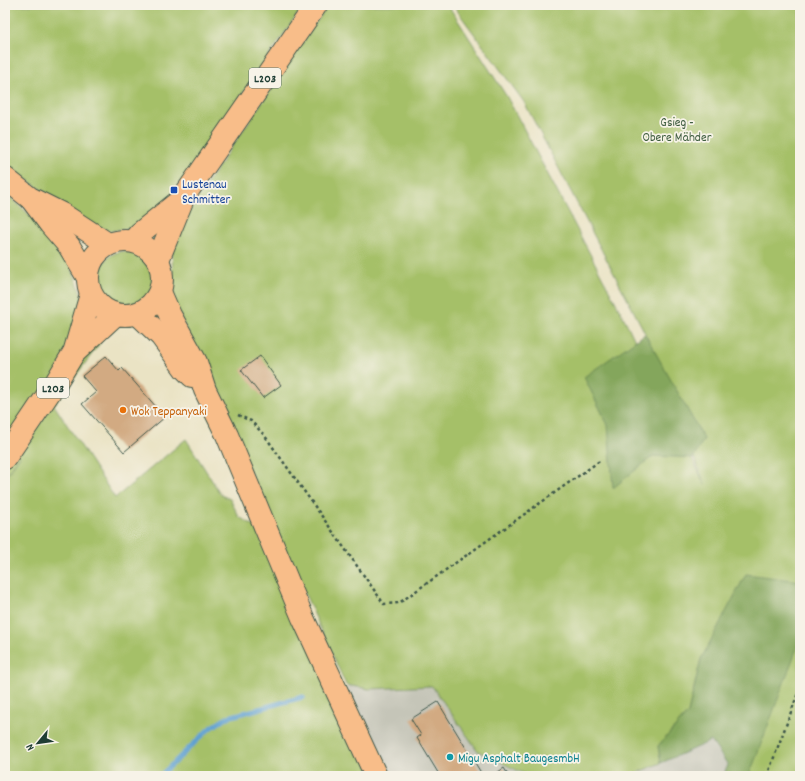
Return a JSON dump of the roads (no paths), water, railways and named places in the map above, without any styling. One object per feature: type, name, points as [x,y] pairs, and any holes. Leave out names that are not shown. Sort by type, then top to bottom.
[{"type":"main road","name":"L203","points":[[158,260],[182,200],[316,5]]},
{"type":"main road","points":[[5,178],[30,198],[62,214],[108,244],[125,240],[133,241],[147,248],[158,260],[162,270],[163,281],[160,292],[155,301],[147,309],[138,314],[127,316],[115,315],[101,307],[69,246],[30,198]]},
{"type":"main road","name":"L203","points":[[133,241],[140,233],[182,200]]},
{"type":"main road","name":"L203","points":[[73,354],[89,285],[90,263],[98,252],[108,244]]},
{"type":"main road","points":[[160,292],[170,315],[196,362],[205,390],[219,418],[303,618],[376,776]]},
{"type":"main road","points":[[138,314],[161,336],[185,369],[205,390]]},
{"type":"main road","name":"L203","points":[[5,458],[55,384],[73,354],[115,315]]},
{"type":"waterway","points":[[160,776],[209,729],[228,717],[303,697]]},
{"type":"place","name":"Lustenau Schmitter","points":[[174,190]]},
{"type":"place","name":"Wok Teppanyaki","points":[[123,410]]},
{"type":"place","name":"Migu Asphalt BaugesmbH","points":[[450,757]]},
{"type":"park label","name":"Gsieg - Obere Mähder","points":[[677,128]]}]
